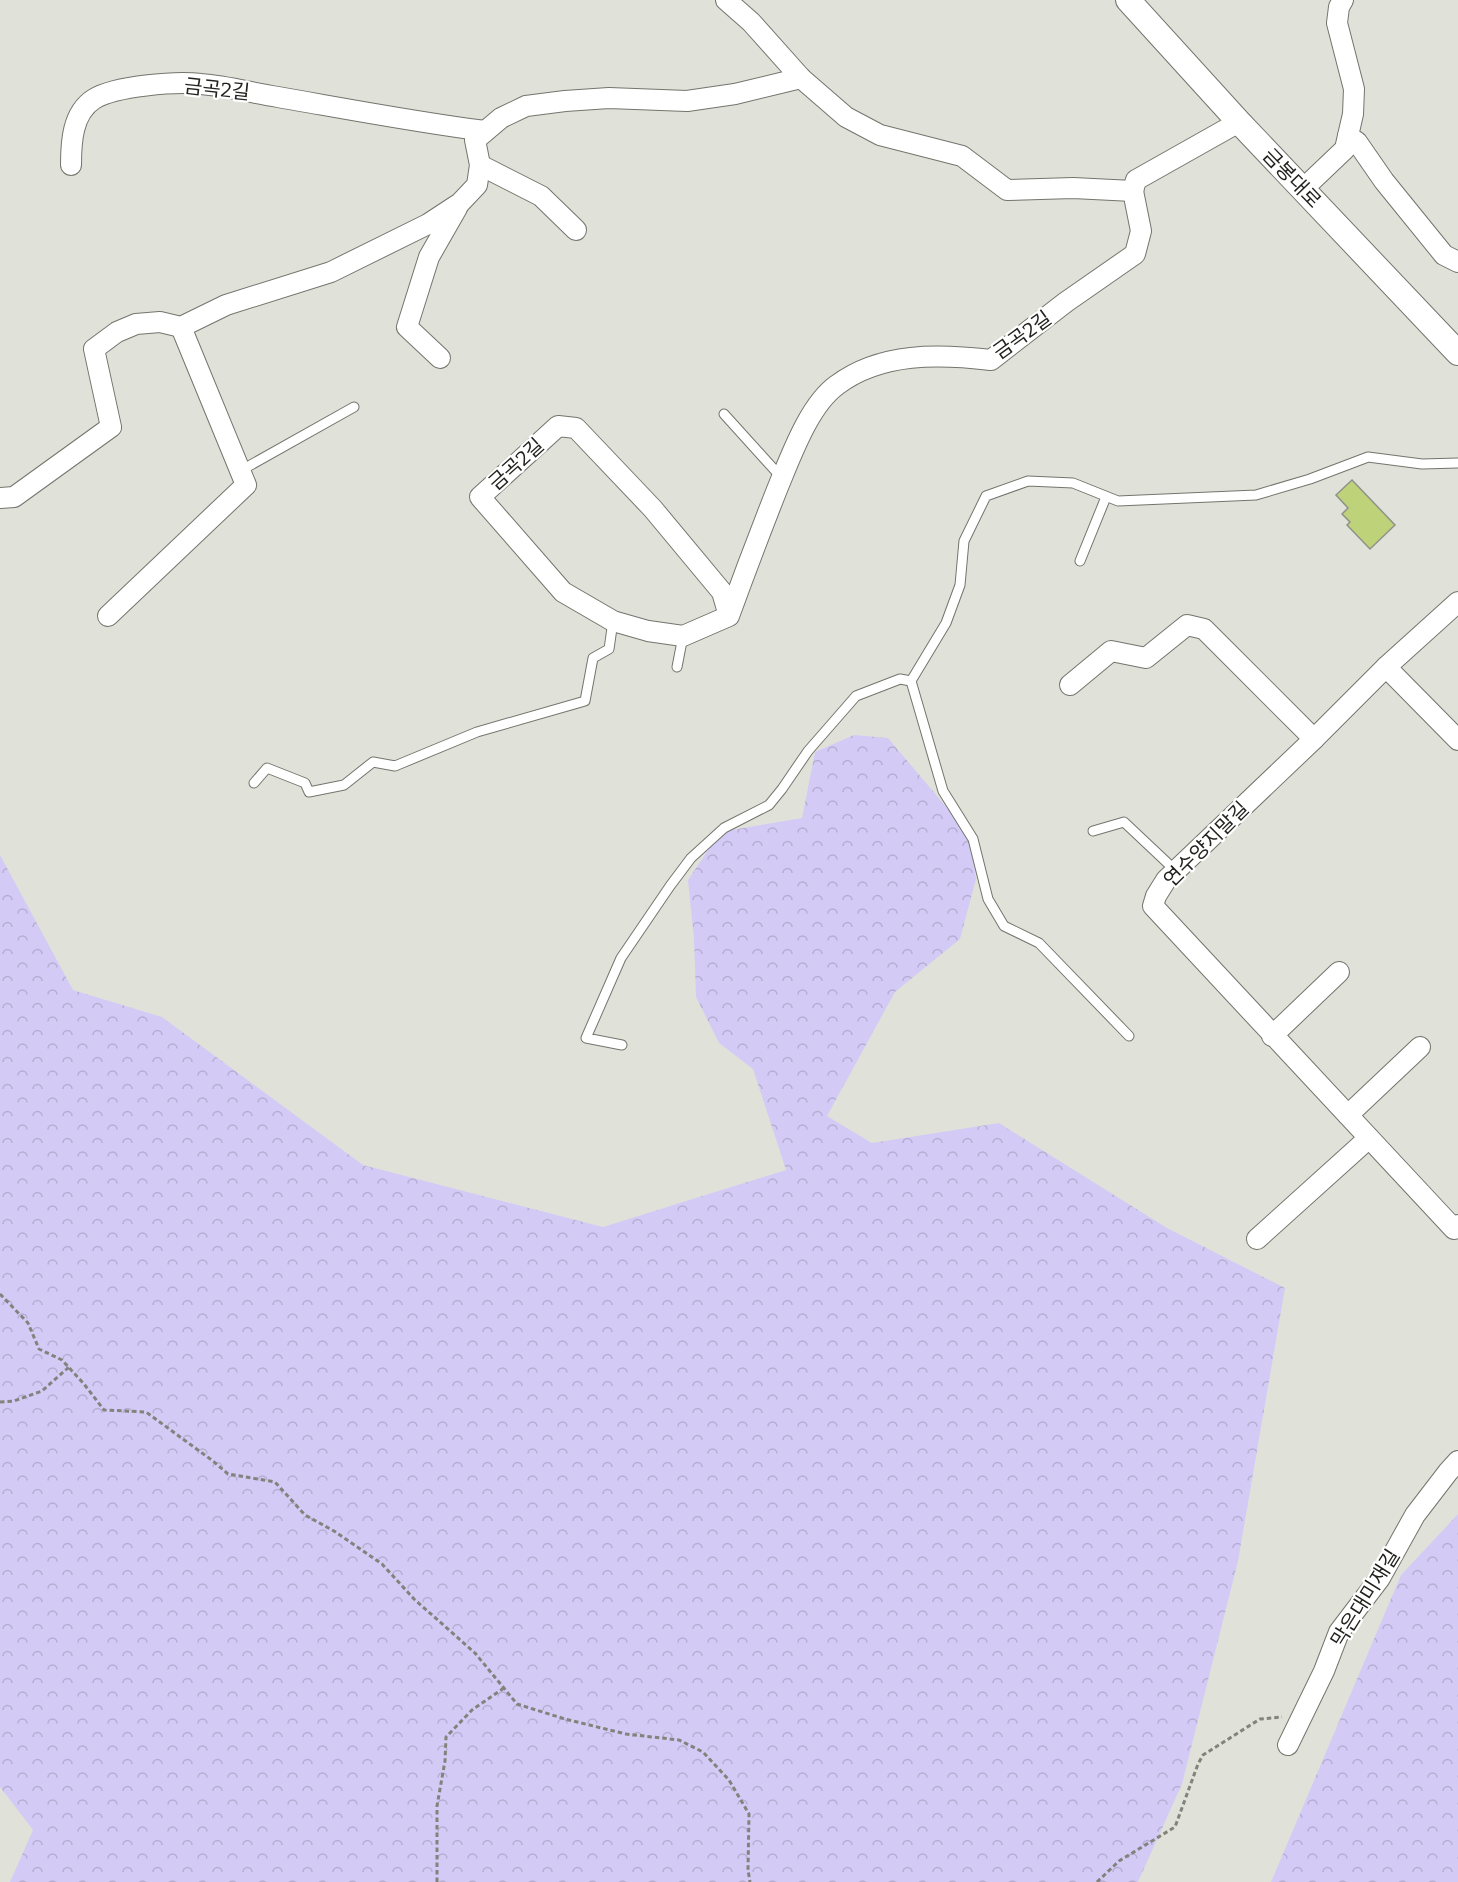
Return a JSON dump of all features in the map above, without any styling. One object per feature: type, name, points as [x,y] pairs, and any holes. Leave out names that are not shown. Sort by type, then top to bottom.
[{"type":"street","points":[[726,0],[751,22],[801,78],[846,117],[880,135],[962,156],[1007,190],[1073,188],[1133,191],[1136,180],[1239,122]]},
{"type":"street","name":"금봉대로","points":[[1128,0],[1239,122],[1458,353]]},
{"type":"street","points":[[1303,189],[1345,148],[1353,114],[1354,89],[1337,23],[1339,7],[1343,0]]},
{"type":"street","points":[[0,498],[14,498],[111,427],[94,349],[117,332],[136,324],[160,322],[181,327],[226,305],[331,272],[428,224],[460,203],[477,185],[480,165],[475,140],[501,118],[526,106],[609,98],[687,101],[735,94],[801,78]]},
{"type":"street","name":"금곡2길","points":[[71,165],[71,143],[78,115],[93,99],[111,92],[151,85],[200,84],[485,131]]},
{"type":"street","points":[[1348,136],[1357,142],[1384,181],[1444,255],[1458,262]]},
{"type":"street","points":[[480,165],[541,196],[576,230]]},
{"type":"street","name":"금곡2길","points":[[729,615],[756,540],[799,438],[814,411],[835,386],[857,372],[882,363],[917,357],[962,357],[991,360],[1066,302],[1135,254],[1142,231],[1133,191]]},
{"type":"street","points":[[440,358],[407,327],[429,257],[460,203]]},
{"type":"street","points":[[108,616],[246,485],[181,327]]},
{"type":"street","name":"금곡2길","points":[[683,636],[648,631],[613,621],[563,592],[480,497],[558,426],[576,428],[653,509],[722,592],[729,615]]},
{"type":"street","name":"연수양지말길","points":[[1458,602],[1386,667],[1166,880],[1156,896],[1154,906],[1272,1036],[1454,1229],[1458,1226]]},
{"type":"street","points":[[683,636],[729,615]]},
{"type":"street","points":[[1070,685],[1110,651],[1146,658],[1187,625],[1204,629],[1314,739]]},
{"type":"street","points":[[1386,667],[1458,740]]},
{"type":"street","points":[[1272,1036],[1339,972]]},
{"type":"street","points":[[1348,1115],[1420,1047]]},
{"type":"street","points":[[1257,1239],[1369,1138]]},
{"type":"street","name":"막은대미재길","points":[[1288,1745],[1324,1671],[1339,1632],[1380,1578],[1415,1515],[1458,1461]]},
{"type":"lane","points":[[240,471],[354,407]]},
{"type":"lane","points":[[724,414],[782,478]]},
{"type":"lane","points":[[1129,1036],[1039,943],[1004,926],[988,899],[973,839],[943,791],[911,681],[946,623],[960,585],[964,541],[986,496],[1028,481],[1073,483],[1118,501],[1256,495],[1310,479],[1368,457],[1422,464],[1458,463]]},
{"type":"lane","points":[[1080,561],[1106,497]]},
{"type":"lane","points":[[254,783],[267,768],[305,783],[309,792],[344,785],[373,762],[395,766],[477,732],[585,701],[593,658],[609,649],[613,621]]},
{"type":"lane","points":[[677,667],[683,636]]},
{"type":"lane","points":[[622,1045],[586,1038],[621,958],[691,858],[724,828],[769,805],[808,751],[856,696],[900,679],[911,681]]},
{"type":"lane","points":[[1093,831],[1124,822],[1176,871]]},
{"type":"path","points":[[0,1294],[28,1323],[39,1349],[62,1360],[104,1410],[146,1412],[228,1474],[275,1482],[305,1515],[334,1531],[382,1564],[414,1599],[475,1653],[517,1704],[626,1734],[679,1740],[703,1752],[729,1780],[749,1814],[748,1870],[750,1882]]},
{"type":"path","points":[[0,1402],[14,1401],[42,1391],[69,1367]]},
{"type":"path","points":[[437,1882],[437,1806],[446,1761],[446,1737],[472,1710],[504,1688]]},
{"type":"path","points":[[1097,1882],[1119,1861],[1175,1827],[1203,1755],[1260,1719],[1301,1717]]},
{"type":"green space","points":[[854,735],[888,738],[970,835],[976,879],[960,939],[895,992],[827,1116],[872,1143],[999,1123],[1167,1228],[1285,1288],[1238,1561],[1182,1784],[1138,1882],[10,1882],[33,1830],[0,1787],[0,855],[73,990],[162,1017],[363,1165],[603,1227],[786,1170],[753,1069],[719,1043],[696,997],[694,939],[688,880],[720,832],[802,818],[815,752]]},
{"type":"green space","points":[[1458,1514],[1458,1882],[1271,1882],[1401,1575]]},
{"type":"building","points":[[1352,480],[1395,525],[1370,549],[1347,525],[1350,522],[1342,514],[1348,508],[1336,495]]}]
